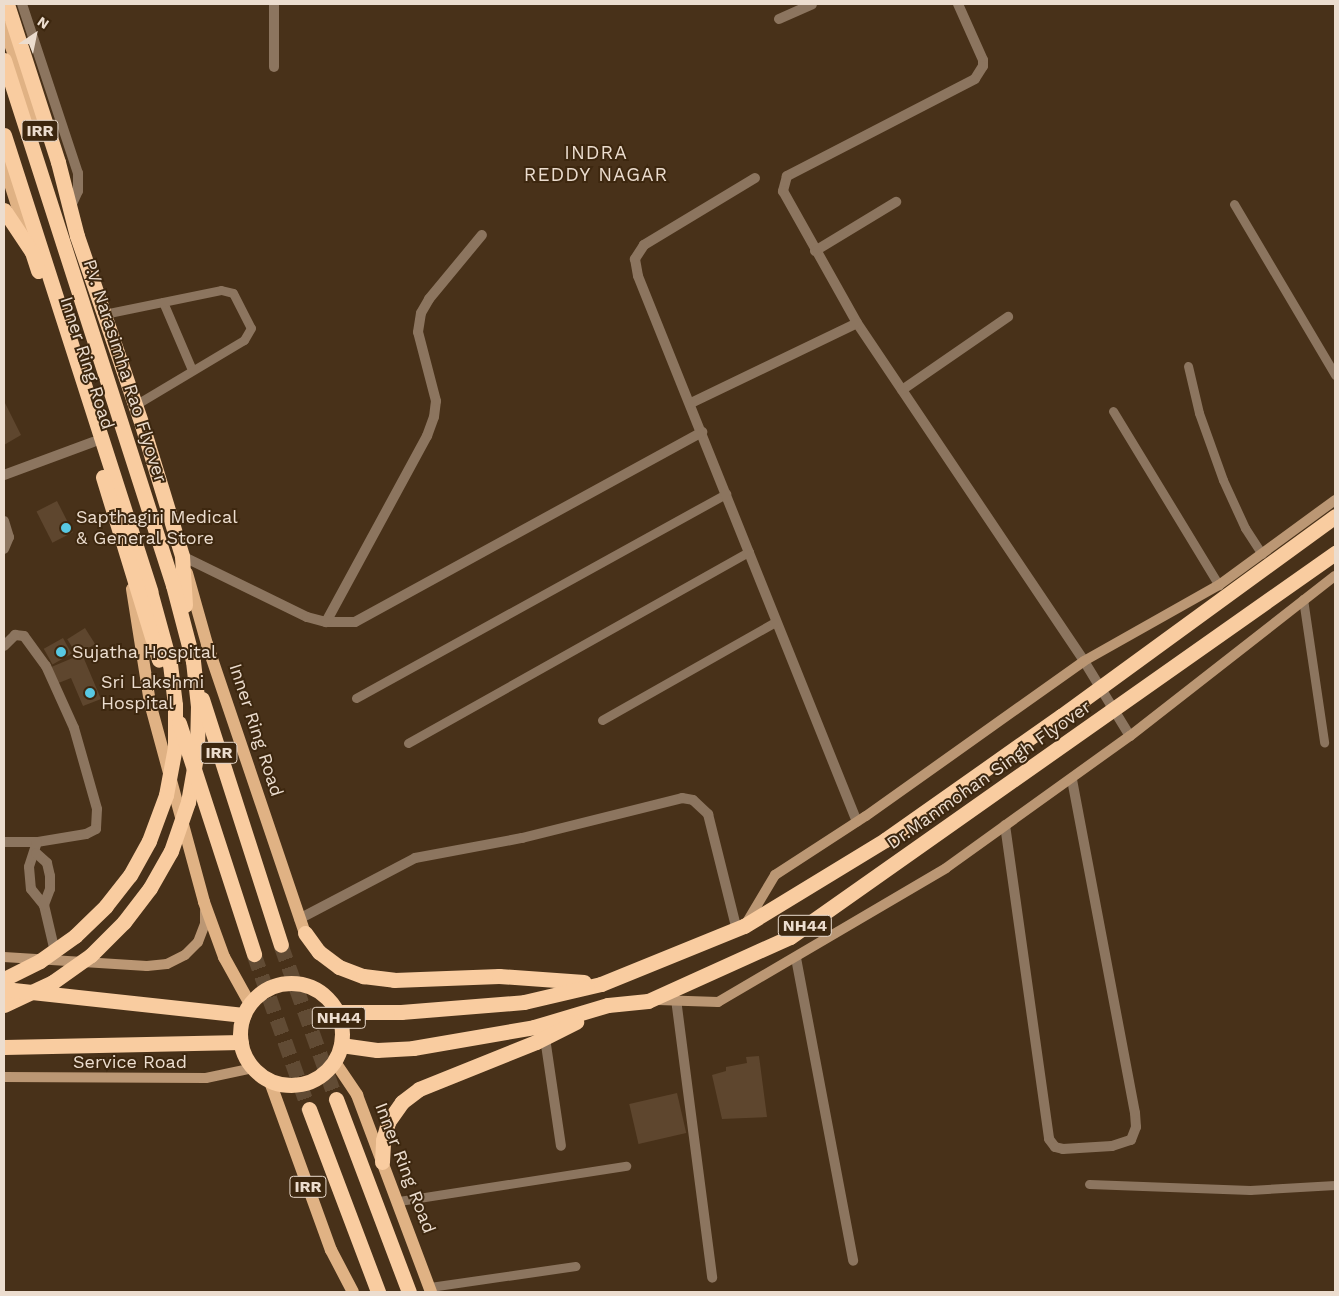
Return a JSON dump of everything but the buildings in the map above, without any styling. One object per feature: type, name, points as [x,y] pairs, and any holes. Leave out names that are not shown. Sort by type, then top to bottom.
[{"type":"highway","points":[[7,4],[71,206],[77,236]]},
{"type":"highway","name":"P.V. Narasimha Rao Flyover","points":[[4,60],[173,585],[193,661],[198,706],[197,751],[188,802],[171,851],[150,888],[124,922],[91,955],[53,982],[4,1005]]},
{"type":"highway","points":[[4,134],[158,618],[170,664],[175,714],[175,747],[166,795],[149,841],[130,875],[106,906],[75,936],[40,961],[4,979]]},
{"type":"highway","points":[[4,210],[32,252]]},
{"type":"highway","name":"Inner Ring Road","points":[[77,236],[135,405],[182,556]]},
{"type":"highway","name":"Inner Ring Road","points":[[32,252],[93,442],[130,571]]},
{"type":"highway","name":"Dr.Manmohan Singh Flyover","points":[[740,928],[885,840],[1061,716],[1335,516]]},
{"type":"highway","name":"Dr.Manmohan Singh Flyover","points":[[648,1000],[715,972],[790,937],[888,870],[1335,553]]},
{"type":"highway","name":"IRR","points":[[182,556],[188,652],[281,945]]},
{"type":"highway","name":"IRR","points":[[130,571],[254,954]]},
{"type":"highway","name":"NH44","points":[[337,1012],[401,1012],[524,1002],[601,984],[740,928]]},
{"type":"highway","points":[[305,933],[320,952],[339,967],[363,976],[394,980],[499,976],[601,984]]},
{"type":"highway","name":"NH44","points":[[247,1009],[263,992],[278,985],[296,983],[314,989],[327,998],[337,1012],[342,1028],[341,1045],[335,1062]]},
{"type":"highway","points":[[4,989],[247,1009],[241,1042],[254,1068],[269,1079],[293,1085],[309,1082],[323,1074],[335,1062]]},
{"type":"highway","name":"NH44","points":[[341,1045],[377,1050],[413,1048],[534,1028],[608,1006],[648,1000]]},
{"type":"highway","points":[[382,1162],[382,1140],[388,1122],[402,1102],[419,1089],[545,1038],[608,1006]]},
{"type":"highway","points":[[4,1047],[241,1042]]},
{"type":"highway","points":[[336,1099],[409,1292]]},
{"type":"highway","name":"IRR","points":[[309,1109],[378,1292]]},
{"type":"main road","name":"Inner Ring Road","points":[[4,27],[77,236]]},
{"type":"main road","name":"Inner Ring Road","points":[[4,165],[32,252]]},
{"type":"main road","name":"Inner Ring Road","points":[[182,556],[207,644],[305,933]]},
{"type":"main road","name":"Inner Ring Road","points":[[130,571],[150,702],[204,902],[247,1009]]},
{"type":"main road","name":"Inner Ring Road","points":[[335,1062],[357,1095],[382,1162],[400,1202],[430,1290]]},
{"type":"main road","name":"IRR","points":[[269,1079],[331,1250],[353,1292]]},
{"type":"street","points":[[22,4],[78,173],[78,191],[71,206]]},
{"type":"street","points":[[274,4],[274,67]]},
{"type":"street","points":[[779,19],[812,4]]},
{"type":"street","points":[[958,4],[983,60],[983,66],[975,79],[784,180],[783,191],[856,324],[1084,661],[1130,736]]},
{"type":"street","points":[[755,178],[644,245],[635,259],[638,276],[691,403],[775,622],[857,822]]},
{"type":"street","points":[[815,251],[896,202]]},
{"type":"street","points":[[326,622],[434,417],[436,401],[418,332],[422,313],[429,299],[482,235]]},
{"type":"street","points":[[902,390],[1008,317]]},
{"type":"street","points":[[691,403],[856,324]]},
{"type":"street","points":[[182,556],[307,616],[326,622],[355,622],[702,432]]},
{"type":"street","points":[[4,475],[93,442]]},
{"type":"street","name":"NH44","points":[[740,928],[776,875],[857,822],[1084,661],[1219,585],[1335,500]]},
{"type":"street","points":[[4,522],[9,537],[4,549]]},
{"type":"street","name":"NH44","points":[[648,1000],[676,999],[718,1002],[796,958],[946,868],[1130,736],[1303,599],[1335,576]]},
{"type":"street","points":[[4,646],[15,634],[24,636],[46,666],[74,728],[98,809],[96,829],[86,834],[37,842],[4,842]]},
{"type":"street","points":[[1005,825],[1049,1139],[1055,1147],[1063,1149],[1112,1146],[1131,1140],[1136,1127],[1135,1113],[1072,779]]},
{"type":"street","points":[[299,919],[414,858],[522,838],[682,798],[693,800],[708,814],[740,928]]},
{"type":"street","points":[[37,842],[36,853],[29,867],[31,889],[44,905],[57,960]]},
{"type":"street","points":[[36,853],[47,863],[48,869],[50,889],[44,905]]},
{"type":"street","points":[[4,957],[147,966],[168,964],[185,955],[198,942],[205,924],[204,902]]},
{"type":"street","points":[[796,958],[853,1261]]},
{"type":"street","points":[[676,999],[712,1278]]},
{"type":"street","points":[[545,1038],[561,1146]]},
{"type":"street","name":"Service Road","points":[[4,1077],[206,1078],[254,1068]]},
{"type":"lane","points":[[1234,204],[1335,375]]},
{"type":"lane","points":[[104,314],[221,290],[233,292],[252,328],[244,340],[135,405]]},
{"type":"lane","points":[[163,302],[192,370]]},
{"type":"lane","points":[[1188,366],[1200,413],[1223,480],[1245,528],[1262,554]]},
{"type":"lane","points":[[1113,411],[1219,585]]},
{"type":"lane","points":[[356,698],[726,494]]},
{"type":"lane","points":[[408,743],[749,552]]},
{"type":"lane","points":[[1303,599],[1324,742]]},
{"type":"lane","points":[[602,720],[775,622]]},
{"type":"lane","points":[[400,1202],[626,1166]]},
{"type":"lane","points":[[1090,1184],[1250,1190],[1335,1185]]},
{"type":"lane","points":[[430,1290],[575,1266]]},
{"type":"tunnel","points":[[281,945],[336,1099]]},
{"type":"tunnel","points":[[254,954],[309,1109]]},
{"type":"place","name":"Sapthagiri Medical & General Store","points":[[66,528]]},
{"type":"place","name":"Sujatha Hospital","points":[[61,652]]},
{"type":"place","name":"Sri Lakshmi Hospital","points":[[90,693]]},
{"type":"district","name":"INDRA REDDY NAGAR","points":[[596,164]]}]
